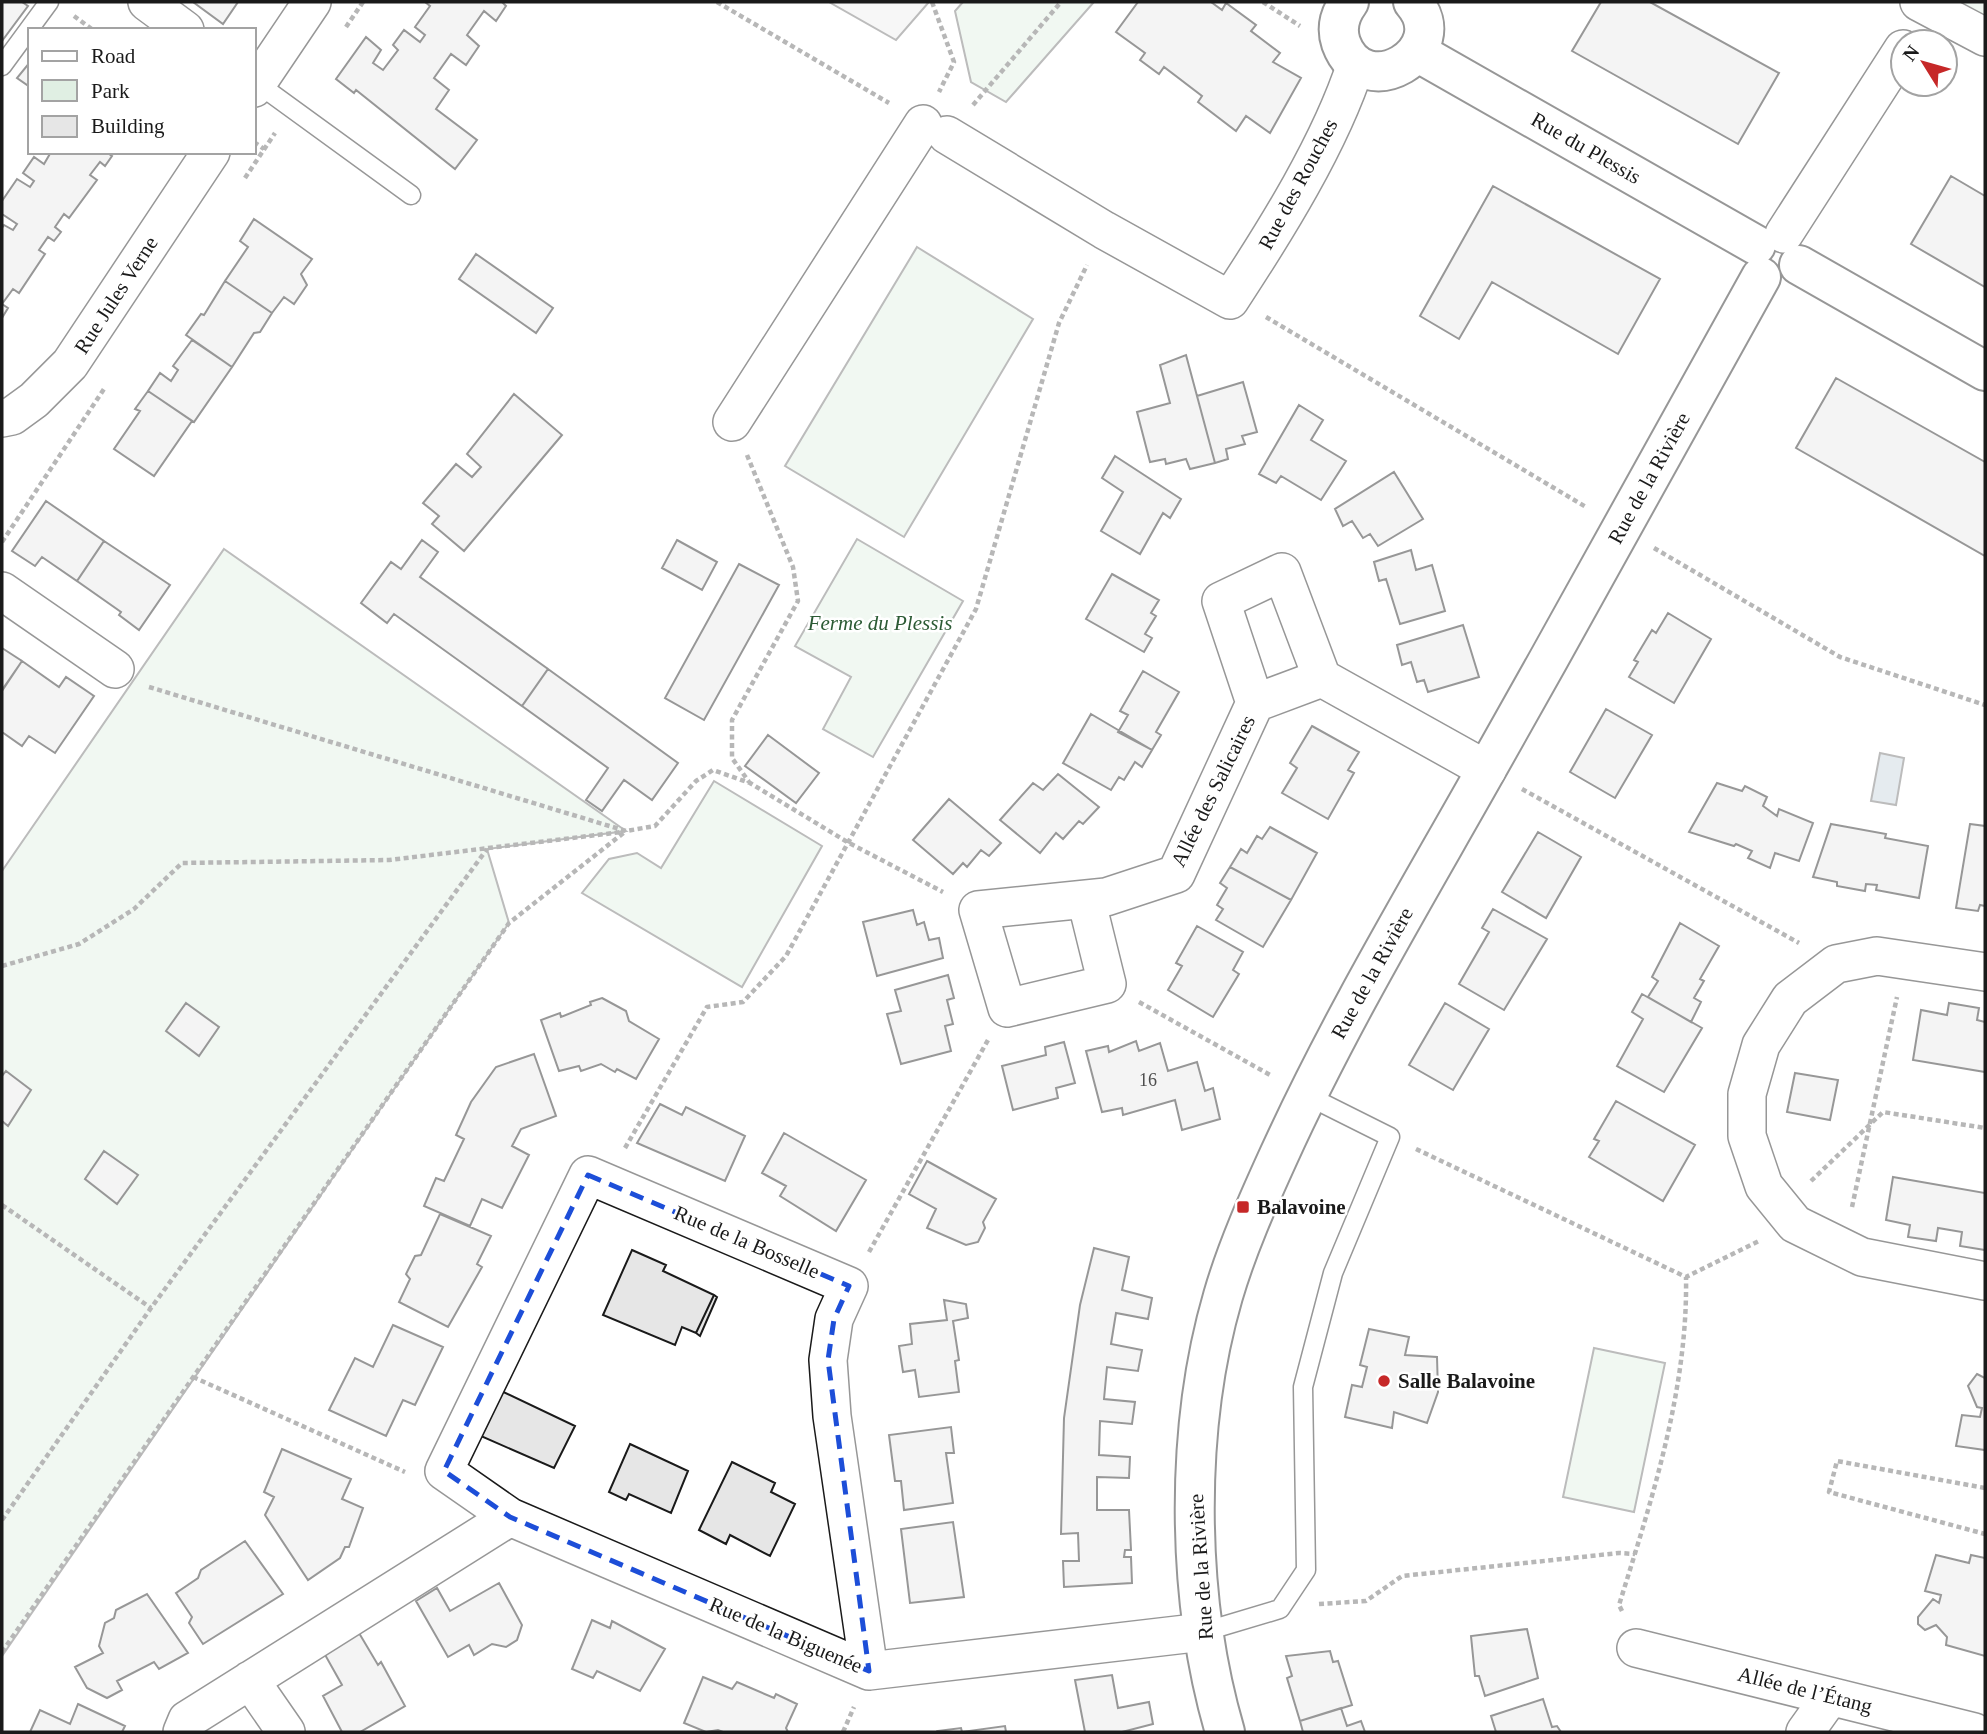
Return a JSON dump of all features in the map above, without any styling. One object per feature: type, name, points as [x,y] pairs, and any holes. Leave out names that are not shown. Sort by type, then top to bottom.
[{"type":"street","points":[[147,2],[182,28]]},
{"type":"street","points":[[256,83],[312,2]]},
{"type":"street","points":[[1341,5],[1338,25],[1346,54],[1356,64],[1372,71],[1389,71],[1405,64],[1417,52],[1423,38],[1423,22],[1413,2]]},
{"type":"street","points":[[1915,28],[1927,4],[1985,37]]},
{"type":"street","name":"Rue du Plessis","points":[[1417,52],[1985,371]]},
{"type":"street","name":"Rue des Rouches","points":[[1104,230],[1230,300],[1276,229],[1346,95],[1356,64]]},
{"type":"street","name":"Rue de la Rivière","points":[[1225,1732],[1203,1632],[1194,1504],[1203,1399],[1222,1298],[1252,1216],[1306,1095],[1380,956],[1775,255],[1889,72]]},
{"type":"street","points":[[733,422],[935,130],[1104,230]]},
{"type":"street","name":"Rue Jules Verne","points":[[2,418],[12,416],[34,400],[70,364],[210,154]]},
{"type":"street","name":"Allée des Salicaires","points":[[978,910],[1105,897],[1176,874],[1255,702],[1221,601],[1282,572],[1322,677],[1255,702]]},
{"type":"street","points":[[2,591],[116,669]]},
{"type":"street","points":[[1322,677],[1487,769]]},
{"type":"street","points":[[978,910],[1007,1008],[1107,984],[1086,899]]},
{"type":"street","points":[[1985,972],[1877,956],[1836,964],[1790,999],[1761,1045],[1747,1094],[1747,1136],[1764,1186],[1789,1216],[1862,1257],[1985,1281]]},
{"type":"street","points":[[444,1471],[588,1175],[605,1182]]},
{"type":"street","name":"Rue de la Bosselle","points":[[605,1182],[849,1286]]},
{"type":"street","points":[[849,1286],[834,1320],[828,1360],[832,1416],[869,1671]]},
{"type":"street","name":"Rue de la Biguenée","points":[[444,1471],[510,1517],[869,1671],[1203,1632]]},
{"type":"street","points":[[182,1732],[187,1720],[510,1517]]},
{"type":"street","name":"Allée de l’Étang","points":[[1636,1648],[1974,1732]]},
{"type":"street","points":[[250,1681],[286,1732]]},
{"type":"street","points":[[1805,1732],[1830,1697]]},
{"type":"lane","points":[[30,28],[49,2]]},
{"type":"lane","points":[[2,66],[28,31]]},
{"type":"lane","points":[[256,85],[411,195]]},
{"type":"lane","points":[[1203,1632],[1280,1609],[1306,1570],[1303,1387],[1333,1273],[1390,1137],[1306,1095]]},
{"type":"path","points":[[717,2],[935,130]]},
{"type":"path","points":[[932,2],[954,62],[935,130]]},
{"type":"path","points":[[935,130],[1061,2]]},
{"type":"path","points":[[256,143],[264,149]]},
{"type":"path","points":[[605,1182],[707,1007],[743,1002],[786,956],[975,609],[1059,323],[1104,230]]},
{"type":"path","points":[[733,422],[793,567],[798,601],[732,720],[732,758],[750,783]]},
{"type":"path","points":[[116,669],[140,684],[626,831]]},
{"type":"path","points":[[1487,769],[1836,964]]},
{"type":"path","points":[[2,966],[79,944],[134,909],[182,863],[388,860],[655,826],[696,781],[713,770],[750,783],[849,842],[978,910]]},
{"type":"path","points":[[2,1651],[509,923],[626,831]]},
{"type":"path","points":[[2,1520],[151,1308],[486,849]]},
{"type":"path","points":[[1862,1257],[1848,1225],[1901,980],[1909,960]]},
{"type":"path","points":[[1107,984],[1306,1095]]},
{"type":"path","points":[[849,1286],[1007,1008]]},
{"type":"path","points":[[1686,1277],[1789,1216],[1883,1112],[1985,1128]]},
{"type":"path","points":[[1390,1137],[1686,1277]]},
{"type":"path","points":[[2,1205],[151,1308]]},
{"type":"path","points":[[1636,1648],[1619,1605],[1664,1456],[1686,1314],[1686,1277]]},
{"type":"path","points":[[193,1377],[413,1475],[444,1471]]},
{"type":"path","points":[[1985,1488],[1837,1461],[1829,1492],[1985,1534]]},
{"type":"path","points":[[1283,1605],[1366,1601],[1402,1576],[1619,1553],[1635,1554]]},
{"type":"highlighted area","points":[[588,1175],[849,1286],[834,1319],[828,1360],[869,1671],[510,1517],[444,1471]]},
{"type":"green space","points":[[963,2],[1094,2],[1006,102],[971,82],[955,11]]},
{"type":"green space","points":[[1952,2],[1985,2],[1985,20]]},
{"type":"green space","points":[[917,247],[1033,319],[904,537],[785,466]]},
{"type":"green space","name":"Ferme du Plessis","points":[[857,539],[963,601],[873,757],[823,729],[851,677],[795,646]]},
{"type":"green space","points":[[224,549],[626,831],[487,849],[509,923],[2,1656],[2,871]]},
{"type":"green space","points":[[714,781],[822,846],[742,987],[582,893],[609,859],[637,853],[661,868]]},
{"type":"green space","points":[[1594,1348],[1665,1363],[1634,1512],[1563,1497]]},
{"type":"shaded area","points":[[829,2],[929,2],[896,40]]},
{"type":"shaded area","points":[[1880,753],[1904,758],[1896,805],[1871,801]]},
{"type":"building","points":[[2,2],[22,2],[28,6],[2,41]]},
{"type":"building","points":[[193,2],[238,2],[223,24]]},
{"type":"building","points":[[425,2],[502,2],[506,6],[496,21],[484,11],[467,35],[479,46],[466,65],[451,54],[434,78],[449,90],[436,109],[477,140],[455,169],[356,90],[354,93],[336,79],[366,37],[381,50],[373,63],[383,70],[398,50],[393,45],[404,30],[420,42],[425,35],[415,27],[430,6]]},
{"type":"building","points":[[1138,2],[1211,2],[1222,10],[1226,3],[1256,25],[1251,31],[1280,53],[1273,62],[1301,78],[1270,133],[1246,116],[1236,131],[1198,102],[1202,96],[1164,67],[1159,74],[1140,60],[1145,53],[1116,32]]},
{"type":"building","points":[[1601,2],[1650,2],[1779,73],[1738,144],[1572,51]]},
{"type":"building","points":[[28,64],[28,86],[17,78]]},
{"type":"building","points":[[50,154],[112,156],[105,166],[100,162],[90,175],[97,180],[69,218],[64,214],[55,227],[61,232],[54,241],[48,237],[39,250],[45,254],[19,293],[13,289],[2,304],[2,228],[4,225],[13,230],[17,224],[2,214],[2,201],[17,179],[30,187],[34,181],[23,173],[34,157],[44,164]]},
{"type":"building","points":[[1951,176],[1985,196],[1985,287],[1911,244]]},
{"type":"building","points":[[1493,186],[1660,279],[1618,354],[1492,282],[1459,339],[1420,316]]},
{"type":"building","points":[[254,219],[312,259],[301,274],[307,285],[294,304],[284,297],[272,313],[225,281],[248,247],[240,241]]},
{"type":"building","points":[[476,254],[553,308],[536,333],[459,279]]},
{"type":"building","points":[[225,281],[272,313],[260,332],[254,333],[232,367],[186,335],[201,314],[204,315]]},
{"type":"building","points":[[2,304],[8,308],[2,318]]},
{"type":"building","points":[[192,340],[232,367],[194,422],[148,391],[160,373],[171,381],[178,370],[173,366]]},
{"type":"building","points":[[1186,355],[1215,463],[1190,469],[1186,459],[1166,464],[1165,459],[1150,462],[1137,412],[1170,403],[1160,365]]},
{"type":"building","points":[[1836,378],[1985,462],[1985,556],[1796,448]]},
{"type":"building","points":[[1243,382],[1257,432],[1242,436],[1245,444],[1226,449],[1228,459],[1215,463],[1197,396]]},
{"type":"building","points":[[148,391],[192,421],[154,476],[114,449],[140,411],[135,409]]},
{"type":"building","points":[[514,394],[562,435],[464,551],[432,524],[439,516],[423,503],[456,464],[472,477],[481,467],[467,454]]},
{"type":"building","points":[[1299,405],[1323,420],[1311,440],[1346,461],[1321,500],[1281,476],[1276,483],[1259,474]]},
{"type":"building","points":[[1115,456],[1181,499],[1170,518],[1163,513],[1140,554],[1101,531],[1123,492],[1102,478]]},
{"type":"building","points":[[1394,472],[1423,519],[1378,546],[1370,534],[1363,538],[1352,521],[1343,526],[1335,509]]},
{"type":"building","points":[[46,501],[104,541],[77,581],[42,557],[35,566],[12,551]]},
{"type":"building","points":[[422,540],[438,552],[420,577],[548,669],[522,706],[394,614],[387,623],[361,603],[391,562],[401,569]]},
{"type":"building","points":[[677,540],[717,562],[702,590],[662,568]]},
{"type":"building","points":[[104,541],[170,585],[139,630],[119,615],[121,612],[77,581]]},
{"type":"building","points":[[1411,550],[1416,570],[1432,565],[1445,611],[1400,624],[1386,579],[1379,581],[1374,562]]},
{"type":"building","name":"Ferme du Plessis","points":[[739,564],[779,585],[704,720],[665,698]]},
{"type":"building","points":[[1112,574],[1159,600],[1151,613],[1156,616],[1145,634],[1152,638],[1144,652],[1086,619]]},
{"type":"building","points":[[1668,613],[1711,639],[1674,703],[1629,677],[1638,662],[1634,660],[1652,630],[1656,633]]},
{"type":"building","points":[[1463,625],[1479,677],[1428,692],[1424,680],[1417,682],[1411,662],[1402,665],[1397,645]]},
{"type":"building","points":[[2,648],[22,661],[2,690]]},
{"type":"building","points":[[22,661],[59,687],[66,677],[94,696],[55,753],[29,736],[22,746],[2,732],[2,691]]},
{"type":"building","points":[[548,669],[678,763],[652,800],[624,780],[602,811],[586,800],[608,768],[522,706]]},
{"type":"building","points":[[1143,671],[1179,692],[1156,732],[1161,735],[1152,750],[1118,732],[1128,715],[1120,711]]},
{"type":"building","points":[[1606,709],[1652,735],[1615,798],[1570,772]]},
{"type":"building","points":[[1091,714],[1152,750],[1142,767],[1135,762],[1124,780],[1119,777],[1111,790],[1063,763]]},
{"type":"building","points":[[1312,726],[1359,752],[1348,770],[1354,773],[1328,819],[1282,793],[1297,768],[1290,763]]},
{"type":"building","points":[[768,735],[819,773],[796,803],[745,766]]},
{"type":"building","points":[[1058,774],[1099,807],[1083,824],[1079,821],[1063,839],[1056,833],[1040,853],[1000,820],[1033,783],[1043,790]]},
{"type":"building","points":[[1717,783],[1742,791],[1745,786],[1767,797],[1763,806],[1777,816],[1779,809],[1813,823],[1799,861],[1775,853],[1770,868],[1748,858],[1752,851],[1689,832]]},
{"type":"building","points":[[949,799],[1001,843],[989,856],[981,850],[967,867],[963,863],[953,874],[913,840]]},
{"type":"building","points":[[1831,824],[1886,834],[1885,838],[1928,846],[1919,898],[1876,890],[1877,885],[1866,884],[1865,891],[1837,886],[1837,882],[1813,877]]},
{"type":"building","points":[[1970,824],[1985,826],[1985,906],[1980,905],[1978,911],[1956,908]]},
{"type":"building","points":[[1270,827],[1317,853],[1291,900],[1230,867],[1241,849],[1247,853],[1257,836],[1262,839]]},
{"type":"building","points":[[1538,832],[1581,857],[1546,918],[1502,892]]},
{"type":"building","points":[[1230,867],[1291,900],[1263,947],[1216,920],[1223,909],[1217,905],[1227,888],[1220,883]]},
{"type":"building","points":[[1493,909],[1547,939],[1504,1010],[1459,984],[1489,932],[1482,928]]},
{"type":"building","points":[[913,910],[917,925],[924,922],[929,940],[939,938],[943,958],[877,976],[863,922]]},
{"type":"building","points":[[1680,923],[1719,946],[1700,979],[1704,981],[1694,998],[1701,1002],[1691,1022],[1648,997],[1658,981],[1652,977]]},
{"type":"building","points":[[1197,926],[1243,952],[1233,970],[1239,974],[1213,1017],[1168,990],[1182,966],[1176,963]]},
{"type":"building","points":[[948,975],[954,998],[947,1000],[953,1024],[945,1026],[951,1051],[901,1064],[887,1014],[901,1011],[895,990]]},
{"type":"building","points":[[1642,994],[1702,1028],[1664,1092],[1617,1066],[1643,1019],[1632,1012]]},
{"type":"building","points":[[602,998],[626,1011],[629,1021],[659,1039],[636,1079],[601,1064],[581,1071],[579,1066],[559,1071],[541,1020],[560,1013],[561,1017]]},
{"type":"building","points":[[186,1003],[219,1027],[199,1056],[166,1031]]},
{"type":"building","points":[[1445,1003],[1489,1029],[1453,1090],[1409,1065]]},
{"type":"building","points":[[1949,1003],[1979,1008],[1977,1020],[1985,1022],[1985,1072],[1913,1060],[1921,1010],[1947,1015]]},
{"type":"building","points":[[1136,1041],[1139,1051],[1160,1043],[1168,1071],[1197,1062],[1205,1091],[1213,1088],[1220,1119],[1182,1130],[1175,1100],[1123,1115],[1122,1108],[1102,1112],[1086,1051],[1108,1046],[1109,1052]]},
{"type":"building","points":[[1064,1042],[1075,1083],[1056,1088],[1058,1098],[1013,1110],[1002,1066],[1046,1055],[1045,1047]]},
{"type":"building","points":[[534,1054],[556,1116],[521,1129],[512,1146],[529,1155],[502,1208],[482,1199],[470,1226],[424,1206],[436,1178],[444,1181],[464,1139],[456,1135],[471,1102],[496,1067]]},
{"type":"building","points":[[6,1071],[31,1090],[8,1126],[2,1121],[2,1076]]},
{"type":"building","points":[[1795,1073],[1838,1080],[1830,1120],[1787,1112]]},
{"type":"building","points":[[1616,1101],[1695,1145],[1663,1201],[1589,1157],[1599,1141],[1594,1139]]},
{"type":"building","points":[[660,1104],[682,1115],[686,1107],[745,1136],[725,1181],[637,1143]]},
{"type":"building","points":[[784,1133],[866,1180],[836,1231],[780,1196],[786,1186],[762,1173]]},
{"type":"building","points":[[104,1151],[138,1175],[117,1204],[85,1179]]},
{"type":"building","points":[[927,1161],[996,1199],[983,1222],[985,1228],[978,1242],[966,1245],[927,1228],[936,1209],[909,1194]]},
{"type":"building","points":[[1893,1177],[1985,1193],[1985,1250],[1960,1246],[1962,1232],[1938,1228],[1936,1241],[1908,1237],[1910,1225],[1886,1220]]},
{"type":"building","points":[[440,1214],[491,1236],[477,1264],[482,1267],[448,1327],[399,1302],[410,1279],[406,1274],[415,1256],[421,1255]]},
{"type":"building","points":[[1094,1248],[1129,1257],[1122,1290],[1152,1298],[1148,1319],[1116,1313],[1111,1344],[1142,1350],[1138,1371],[1107,1367],[1104,1399],[1135,1402],[1132,1424],[1100,1421],[1099,1455],[1130,1457],[1129,1478],[1097,1477],[1097,1510],[1129,1510],[1131,1550],[1125,1550],[1124,1557],[1131,1557],[1132,1583],[1064,1587],[1063,1561],[1079,1561],[1078,1533],[1061,1534],[1064,1418],[1080,1305]]},
{"type":"building","points":[[632,1250],[666,1265],[663,1271],[714,1295],[696,1333],[682,1327],[675,1345],[603,1315]]},
{"type":"building","points":[[714,1295],[717,1297],[700,1336],[696,1333]]},
{"type":"building","points":[[944,1300],[966,1304],[968,1318],[953,1321],[959,1360],[955,1361],[959,1392],[919,1397],[915,1370],[903,1372],[899,1346],[912,1344],[910,1324],[947,1320]]},
{"type":"building","points":[[393,1325],[443,1347],[415,1405],[403,1400],[386,1436],[329,1410],[355,1358],[373,1367]]},
{"type":"building","points":[[1369,1329],[1409,1337],[1405,1355],[1437,1357],[1438,1392],[1427,1423],[1394,1412],[1392,1428],[1345,1417],[1352,1385],[1362,1387],[1367,1367],[1360,1365]]},
{"type":"building","points":[[1977,1374],[1985,1378],[1985,1450],[1956,1446],[1962,1415],[1980,1417],[1982,1408],[1977,1407],[1968,1386]]},
{"type":"building","points":[[495,1388],[575,1426],[554,1468],[474,1433]]},
{"type":"building","points":[[951,1427],[954,1453],[946,1453],[953,1503],[904,1510],[901,1481],[895,1481],[889,1435]]},
{"type":"building","points":[[630,1444],[688,1471],[671,1513],[629,1494],[626,1500],[609,1492]]},
{"type":"building","points":[[282,1449],[351,1479],[342,1499],[363,1508],[349,1547],[345,1547],[340,1558],[308,1580],[265,1515],[274,1497],[264,1492]]},
{"type":"building","points":[[732,1462],[775,1483],[771,1492],[795,1504],[770,1556],[730,1535],[726,1544],[699,1530]]},
{"type":"building","points":[[953,1522],[964,1597],[910,1603],[901,1529]]},
{"type":"building","points":[[245,1541],[283,1594],[203,1644],[189,1623],[192,1617],[176,1593],[198,1578],[201,1570]]},
{"type":"building","points":[[1936,1555],[1969,1563],[1971,1555],[1985,1558],[1985,1656],[1946,1645],[1947,1637],[1936,1625],[1925,1630],[1918,1624],[1918,1617],[1933,1599],[1939,1603],[1941,1595],[1925,1591]]},
{"type":"building","points":[[499,1583],[522,1625],[517,1640],[506,1647],[492,1644],[474,1655],[469,1645],[448,1657],[416,1601],[437,1588],[450,1611]]},
{"type":"building","points":[[147,1594],[188,1653],[159,1669],[154,1662],[117,1681],[122,1690],[107,1698],[87,1688],[75,1667],[103,1653],[99,1646],[105,1623],[114,1618],[116,1610]]},
{"type":"building","points":[[592,1620],[610,1628],[612,1621],[665,1649],[640,1691],[597,1671],[593,1678],[572,1669]]},
{"type":"building","points":[[1527,1629],[1538,1678],[1485,1696],[1479,1676],[1475,1676],[1471,1636]]},
{"type":"building","points":[[359,1633],[378,1665],[381,1662],[405,1706],[360,1732],[342,1732],[323,1696],[342,1685],[324,1653]]},
{"type":"building","points":[[1330,1651],[1333,1662],[1338,1661],[1352,1705],[1300,1721],[1287,1678],[1292,1676],[1286,1656]]},
{"type":"building","points":[[1112,1675],[1118,1708],[1149,1702],[1153,1724],[1122,1732],[1085,1732],[1075,1680]]},
{"type":"building","points":[[703,1677],[732,1689],[737,1682],[774,1698],[776,1694],[797,1704],[786,1728],[788,1732],[706,1732],[684,1723]]},
{"type":"building","points":[[1543,1699],[1552,1727],[1557,1726],[1561,1732],[1496,1732],[1491,1716]]},
{"type":"building","points":[[78,1704],[125,1726],[122,1732],[30,1732],[40,1710],[70,1724]]},
{"type":"building","points":[[1341,1708],[1347,1726],[1361,1721],[1365,1732],[1303,1732],[1300,1721]]},
{"type":"building","points":[[1005,1726],[1006,1732],[962,1732]]},
{"type":"building","points":[[961,1728],[962,1732],[939,1732],[938,1731]]},
{"type":"place","name":"Balavoine","points":[[1243,1207]]},
{"type":"place","name":"Salle Balavoine","points":[[1384,1381]]}]
